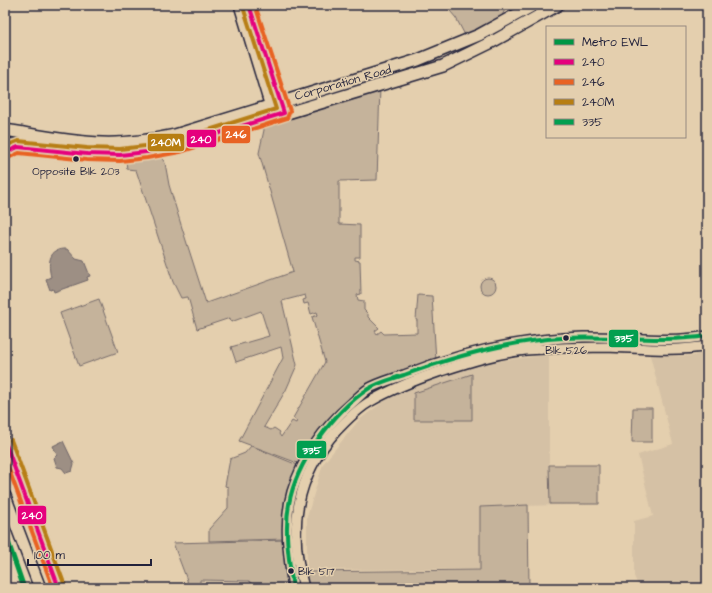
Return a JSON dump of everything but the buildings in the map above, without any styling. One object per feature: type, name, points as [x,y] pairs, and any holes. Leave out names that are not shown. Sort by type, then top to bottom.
[{"type":"main road","name":"Corporation Road","points":[[5,144],[18,147],[87,154],[113,155],[146,152],[275,103],[418,60],[455,46],[504,23],[534,5]]},
{"type":"main road","name":"Corporation Road","points":[[5,130],[71,141],[103,143],[169,142],[279,115],[443,66],[492,42],[558,5]]},
{"type":"main road","points":[[5,154],[18,147]]},
{"type":"main road","points":[[5,442],[59,588]]},
{"type":"main road","points":[[5,496],[40,588]]},
{"type":"street","points":[[238,5],[279,115]]},
{"type":"street","points":[[249,5],[275,103]]},
{"type":"street","points":[[293,588],[287,540],[292,492],[303,465],[318,437],[336,416],[368,389],[439,361],[463,354],[524,342],[583,337],[672,340],[707,336]]},
{"type":"street","points":[[304,588],[296,554],[298,500],[309,470],[326,442],[346,420],[370,401],[420,378],[464,363],[524,350],[595,347],[672,350],[707,346]]},
{"type":"shaded area","points":[[445,5],[507,5],[501,18],[466,37],[456,18]]},
{"type":"shaded area","points":[[380,87],[377,180],[339,181],[339,224],[360,225],[360,257],[355,257],[355,260],[360,261],[361,294],[357,295],[358,300],[364,301],[364,310],[368,314],[368,317],[379,328],[375,331],[377,334],[381,331],[384,334],[417,333],[416,320],[418,295],[432,296],[436,361],[368,389],[318,437],[303,465],[239,441],[283,358],[281,347],[236,362],[231,347],[269,336],[261,311],[231,322],[230,318],[197,329],[188,297],[181,298],[173,282],[136,170],[127,169],[126,161],[161,157],[165,163],[169,185],[206,303],[293,272],[259,153],[264,130],[263,120]],"holes":[[[305,295],[306,299],[303,300],[304,304],[308,303],[311,314],[317,312],[318,315],[312,317],[325,362],[293,418],[297,421],[296,423],[292,421],[281,437],[279,434],[280,432],[274,428],[271,430],[264,427],[286,390],[297,365],[282,301]]]},
{"type":"shaded area","points":[[67,249],[76,259],[84,261],[90,276],[87,277],[88,280],[54,292],[53,289],[50,290],[46,279],[51,277],[50,259],[54,252]]},
{"type":"shaded area","points":[[488,278],[495,283],[496,286],[491,293],[488,294],[481,289],[480,286],[485,279]]},
{"type":"shaded area","points":[[99,299],[118,352],[79,366],[60,313]]},
{"type":"shaded area","points":[[707,352],[707,588],[639,588],[634,576],[634,521],[653,516],[638,455],[673,444],[650,355],[692,356]]},
{"type":"shaded area","points":[[549,355],[549,465],[599,465],[599,504],[480,507],[480,569],[307,570],[307,517],[323,464],[359,420],[399,390],[441,373],[479,363]]},
{"type":"shaded area","points":[[472,374],[472,420],[414,420],[414,393]]},
{"type":"shaded area","points":[[633,408],[652,408],[652,442],[632,442]]},
{"type":"shaded area","points":[[63,441],[74,464],[72,471],[66,473],[62,468],[57,467],[54,458],[57,455],[53,446]]},
{"type":"shaded area","points":[[251,446],[300,466],[286,539],[209,541],[209,529],[228,508],[228,487],[225,486],[230,459],[245,453]]},
{"type":"shaded area","points":[[549,465],[599,465],[599,504],[550,504]]},
{"type":"shaded area","points":[[528,505],[529,588],[306,588],[300,572],[480,570],[480,507]]},
{"type":"shaded area","points":[[287,540],[292,588],[257,588],[249,581],[200,580],[200,588],[188,588],[187,580],[173,543]]},
{"type":"metro line","name":"EWL","points":[[5,533],[24,588]]},
{"type":"transit line","name":"240","points":[[5,153],[18,147],[87,154],[120,155],[146,152],[178,146],[284,113],[249,5]]},
{"type":"transit line","name":"246","points":[[8,158],[19,153],[87,160],[120,161],[147,158],[180,152],[287,118],[290,111],[255,5]]},
{"type":"transit line","name":"240M","points":[[5,146],[18,141],[87,148],[120,149],[145,146],[177,140],[276,109],[243,7]]},
{"type":"transit line","name":"335","points":[[293,588],[287,525],[289,504],[299,472],[318,440],[329,425],[342,411],[368,389],[381,383],[462,356],[482,350],[522,342],[580,337],[671,339],[707,336]]},
{"type":"transit line","name":"240M","points":[[11,440],[65,586]]},
{"type":"transit line","name":"240","points":[[5,442],[59,588]]},
{"type":"transit line","name":"246","points":[[5,459],[53,588]]},
{"type":"place","name":"Opposite Blk 203","points":[[76,159]]},
{"type":"place","name":"Blk 526","points":[[566,338]]},
{"type":"place","name":"Blk 517","points":[[291,571]]}]
